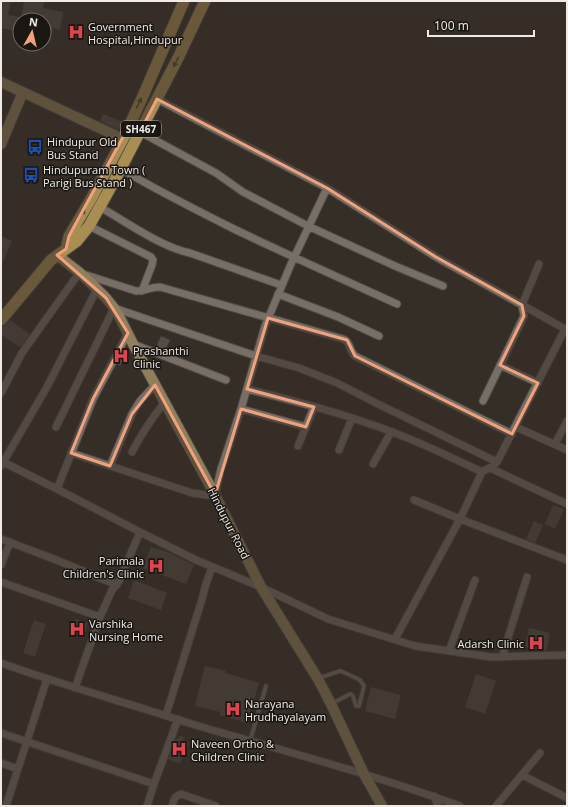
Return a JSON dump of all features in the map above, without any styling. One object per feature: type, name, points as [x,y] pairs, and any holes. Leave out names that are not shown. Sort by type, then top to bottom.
[{"type":"main road","name":"SH467","points":[[61,252],[91,199],[129,126],[184,1]]},
{"type":"main road","name":"SH467","points":[[1,320],[51,260],[77,241],[89,226],[121,169],[179,56],[204,1]]},
{"type":"street","points":[[1,82],[122,139]]},
{"type":"street","points":[[1,144],[23,92]]},
{"type":"street","points":[[157,99],[327,188],[436,257],[566,330],[497,462],[482,472],[460,520],[395,639]]},
{"type":"street","points":[[129,126],[216,173],[243,192],[308,226],[442,286]]},
{"type":"street","points":[[121,169],[169,196],[293,258],[397,304]]},
{"type":"street","points":[[71,453],[192,493],[215,495],[221,470],[268,318],[293,258],[327,188]]},
{"type":"street","points":[[100,207],[152,238],[181,251],[281,286]]},
{"type":"street","points":[[89,226],[151,257],[153,260],[152,265],[142,291]]},
{"type":"street","name":"Hindupur Road","points":[[61,252],[114,308],[215,495],[261,587],[318,679],[364,774],[382,806]]},
{"type":"street","points":[[482,401],[524,316],[522,305],[539,264]]},
{"type":"street","points":[[1,393],[22,353],[80,273],[136,291],[160,287],[346,340],[353,354],[356,356],[512,434]]},
{"type":"street","points":[[97,289],[47,386],[2,463],[57,489],[196,560],[261,587],[328,619],[415,646],[491,657],[567,656]]},
{"type":"street","points":[[278,294],[338,317],[380,336]]},
{"type":"street","points":[[56,427],[114,308],[256,356],[299,368],[337,382],[378,404],[497,462]]},
{"type":"street","points":[[57,489],[93,399],[128,333]]},
{"type":"street","points":[[133,344],[226,380]]},
{"type":"street","points":[[500,365],[538,384]]},
{"type":"street","points":[[110,466],[132,414],[140,401],[155,385]]},
{"type":"street","points":[[247,389],[314,406],[368,423],[423,444],[482,472]]},
{"type":"street","points":[[132,452],[152,418],[165,402]]},
{"type":"street","points":[[298,446],[314,406]]},
{"type":"street","points":[[241,409],[306,427]]},
{"type":"street","points":[[339,450],[352,418]]},
{"type":"street","points":[[554,444],[567,421]]},
{"type":"street","points":[[516,426],[567,450]]},
{"type":"street","points":[[372,464],[390,432]]},
{"type":"street","points":[[490,468],[567,504]]},
{"type":"street","points":[[414,500],[460,520],[567,560]]},
{"type":"street","points":[[75,688],[100,617],[112,590],[117,585],[140,532]]},
{"type":"street","points":[[1,539],[117,585]]},
{"type":"street","points":[[1,565],[10,542]]},
{"type":"street","points":[[166,715],[212,567]]},
{"type":"street","points":[[502,657],[527,577]]},
{"type":"street","points":[[449,651],[475,580]]},
{"type":"street","points":[[1,582],[100,617]]},
{"type":"street","points":[[1,663],[75,688],[221,733],[364,774],[434,796],[460,806]]},
{"type":"street","points":[[6,806],[47,679]]},
{"type":"street","points":[[147,806],[178,719]]},
{"type":"street","points":[[1,732],[154,784]]},
{"type":"street","points":[[496,806],[540,754]]},
{"type":"street","points":[[1,763],[18,769]]},
{"type":"street","points":[[522,775],[567,798]]},
{"type":"street","points":[[172,806],[175,797],[181,794],[216,806]]},
{"type":"street","points":[[434,796],[438,806]]},
{"type":"lane","points":[[318,679],[340,671],[362,682],[364,686],[359,706],[356,706],[353,696],[350,694],[331,704]]},
{"type":"lane","points":[[250,741],[266,686]]},
{"type":"highlighted area","points":[[157,99],[327,188],[436,257],[522,305],[524,316],[500,365],[538,383],[512,434],[355,356],[347,340],[268,318],[247,389],[314,407],[306,427],[241,409],[215,495],[155,385],[132,414],[110,466],[71,453],[93,399],[128,333],[106,298],[57,255],[66,249],[69,236],[129,126],[140,132]]},
{"type":"building","points":[[1,1],[11,1],[8,15],[12,16],[12,30],[1,28]]},
{"type":"building","points":[[24,1],[44,1],[43,8],[63,12],[60,30],[53,28],[52,34],[52,12],[22,12]]},
{"type":"building","points":[[103,114],[123,122],[119,130],[100,121]]},
{"type":"building","points":[[1,236],[12,241],[1,266]]},
{"type":"building","points":[[10,320],[30,334],[20,347],[1,335],[1,327],[6,325]]},
{"type":"building","points":[[161,336],[170,340],[165,351],[156,347]]},
{"type":"building","points":[[125,349],[128,351],[120,366],[117,364]]},
{"type":"building","points":[[553,505],[564,509],[555,529],[545,524]]},
{"type":"building","points":[[534,521],[543,525],[535,543],[526,539]]},
{"type":"building","points":[[151,547],[170,553],[194,565],[186,584],[143,568]]},
{"type":"building","points":[[134,580],[167,593],[161,610],[128,598]]},
{"type":"building","points":[[76,619],[88,623],[84,636],[72,632]]},
{"type":"building","points":[[34,620],[46,624],[35,657],[23,653]]},
{"type":"building","points":[[529,628],[550,633],[547,651],[525,647]]},
{"type":"building","points":[[205,666],[226,671],[225,673],[259,683],[247,723],[220,715],[220,712],[195,706]]},
{"type":"building","points":[[476,674],[496,681],[485,714],[465,707]]},
{"type":"building","points":[[371,687],[401,695],[395,719],[365,711]]},
{"type":"building","points":[[179,736],[185,737],[183,741],[188,743],[180,764],[168,759],[176,738],[178,739]]},
{"type":"place","name":"Government Hospital,Hindupur","points":[[76,32]]},
{"type":"place","name":"Hindupur Old Bus Stand","points":[[35,147]]},
{"type":"place","name":"Hindupuram Town ( Parigi Bus Stand )","points":[[31,175]]},
{"type":"place","name":"Prashanthi Clinic","points":[[121,356]]},
{"type":"place","name":"Parimala Children's Clinic","points":[[156,566]]},
{"type":"place","name":"Varshika Nursing Home","points":[[77,629]]},
{"type":"place","name":"Adarsh Clinic","points":[[536,643]]},
{"type":"place","name":"Narayana Hrudhayalayam","points":[[233,709]]},
{"type":"place","name":"Naveen Ortho & Children Clinic","points":[[179,749]]}]
